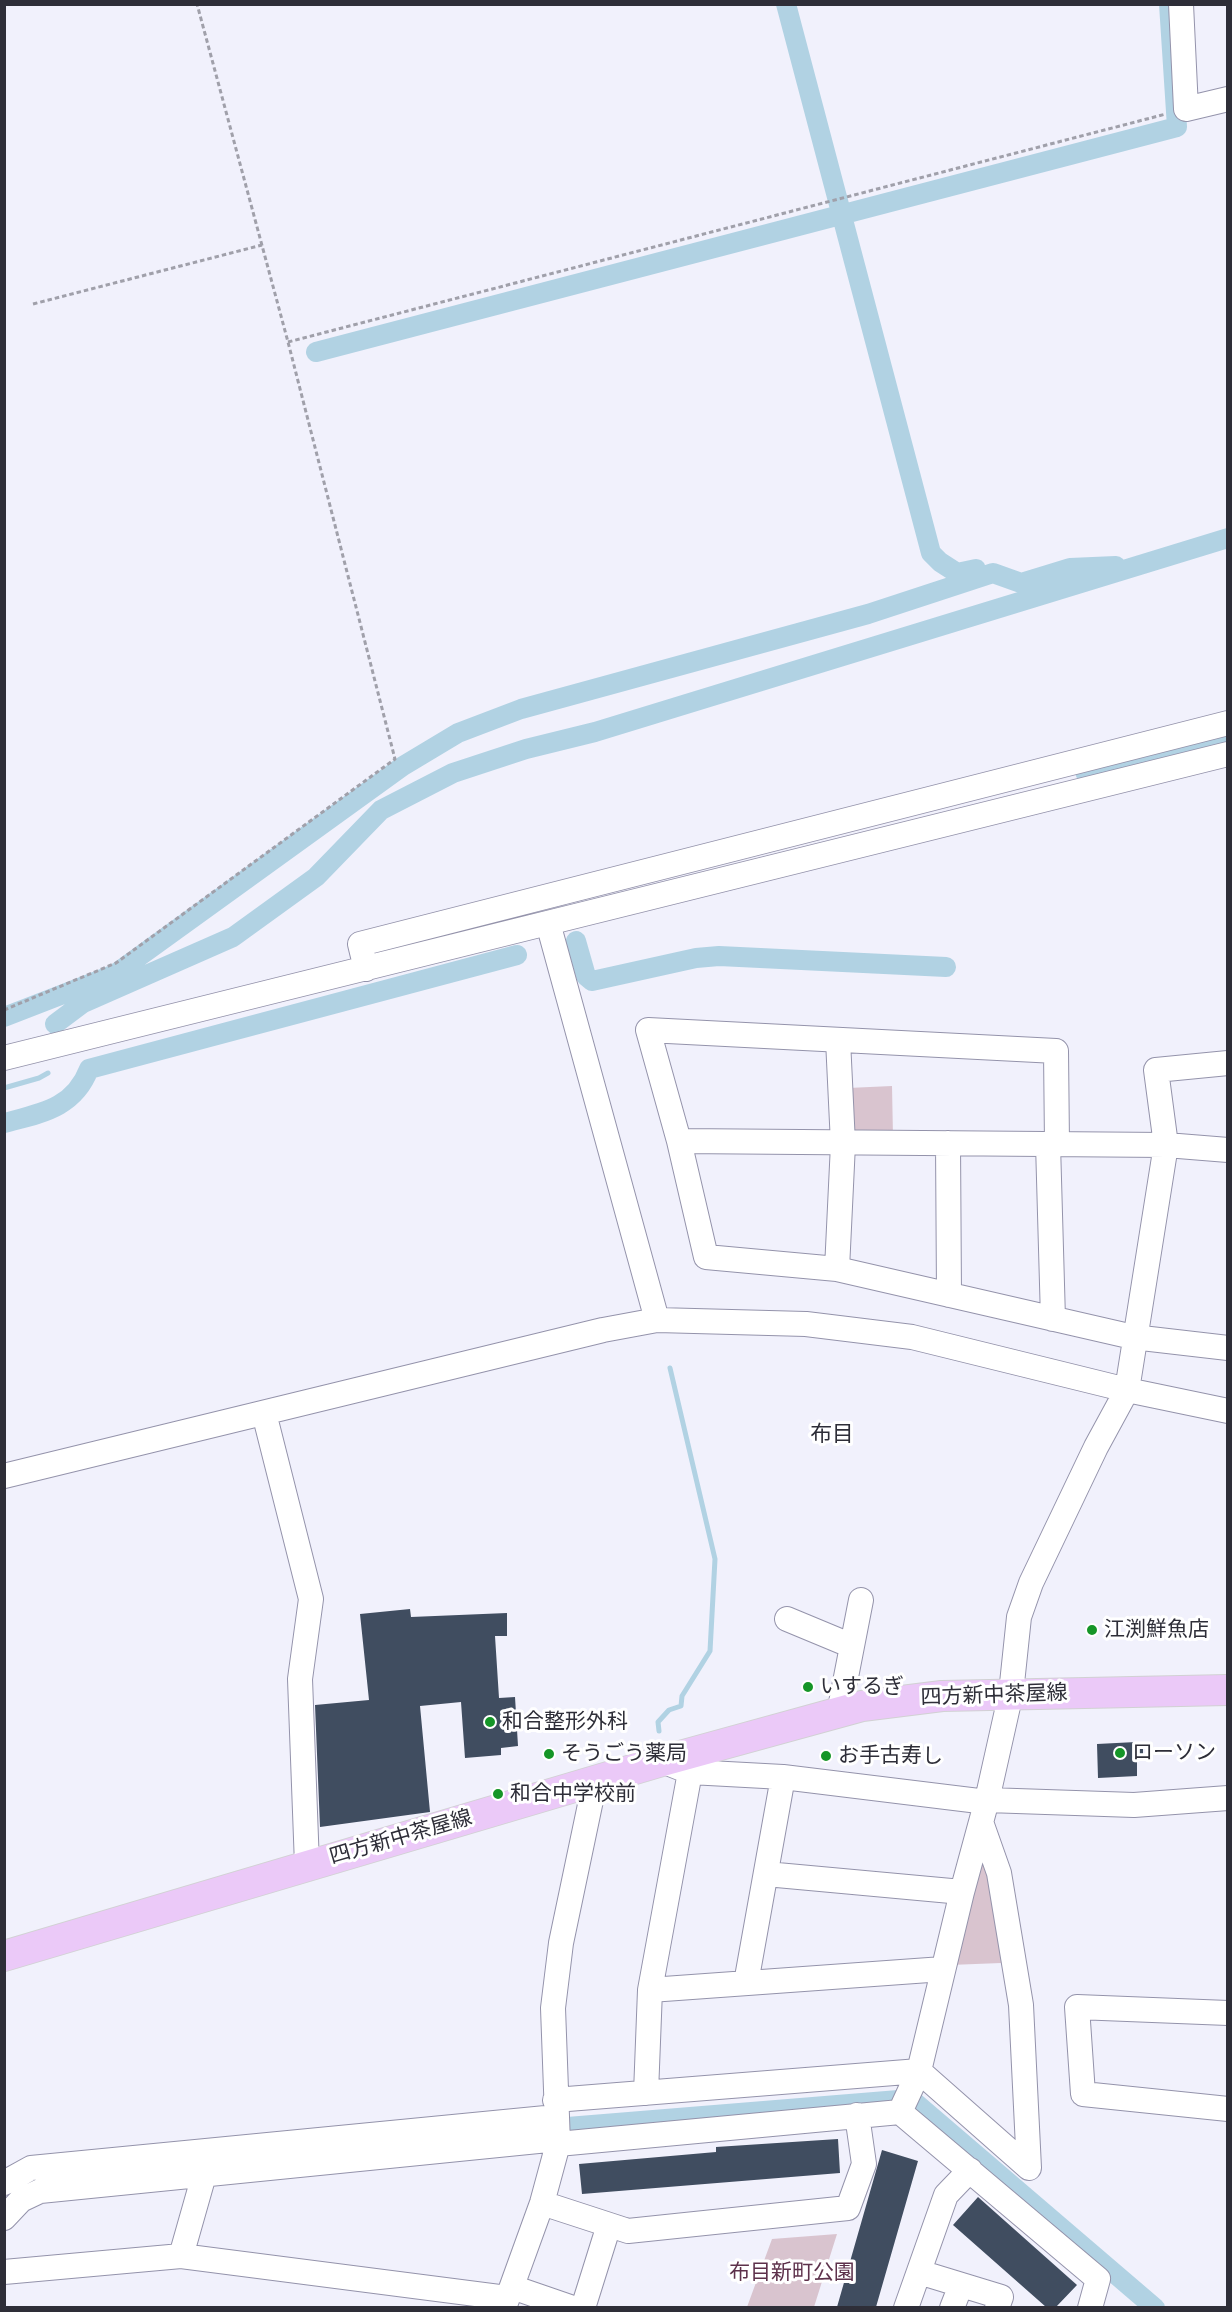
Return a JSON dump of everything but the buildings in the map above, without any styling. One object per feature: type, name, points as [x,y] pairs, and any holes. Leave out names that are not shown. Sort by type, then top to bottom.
[{"type":"main road","name":"四方新中茶屋線","points":[[4,1956],[663,1761],[862,1707],[942,1696],[1227,1690]]},
{"type":"street","points":[[1181,4],[1186,109],[1227,99]]},
{"type":"street","points":[[366,969],[360,944],[1227,723]]},
{"type":"street","points":[[4,1058],[1227,754]]},
{"type":"street","points":[[548,923],[657,1320]]},
{"type":"street","points":[[1053,1319],[1052,1144],[1056,1051],[648,1030],[679,1141],[706,1257],[837,1269],[1053,1319],[1133,1337],[1227,1348]]},
{"type":"street","points":[[837,1269],[843,1144],[838,1040]]},
{"type":"street","points":[[908,2095],[985,1808],[1011,1693],[1019,1617],[1031,1583],[1096,1447],[1127,1390],[1133,1337],[1166,1145],[1156,1070],[1227,1063]]},
{"type":"street","points":[[679,1141],[1166,1145],[1227,1150]]},
{"type":"street","points":[[948,1143],[949,1295]]},
{"type":"street","points":[[4,1476],[603,1330],[657,1320],[806,1324],[912,1337],[1127,1390],[1227,1410]]},
{"type":"street","points":[[264,1413],[311,1599],[300,1679],[307,1865]]},
{"type":"street","points":[[839,1713],[861,1600]]},
{"type":"street","points":[[787,1619],[852,1646]]},
{"type":"street","points":[[663,1761],[690,1772],[783,1777],[985,1808],[1134,1805],[1227,1798]]},
{"type":"street","points":[[646,2093],[650,1990],[690,1772]]},
{"type":"street","points":[[746,1983],[783,1777]]},
{"type":"street","points":[[507,2298],[542,2203],[557,2126],[553,2008],[561,1942],[596,1781]]},
{"type":"street","points":[[4,2218],[21,2200],[40,2192],[204,2175],[557,2126],[646,2093],[908,2095],[1029,2168],[1021,2005],[999,1873],[985,1808]]},
{"type":"street","points":[[766,1874],[962,1892]]},
{"type":"street","points":[[650,1990],[943,1969]]},
{"type":"street","points":[[1227,2013],[1077,2007],[1083,2094],[1227,2109]]},
{"type":"street","points":[[4,2183],[31,2168],[557,2126],[857,2115],[908,2095]]},
{"type":"street","points":[[908,2095],[970,2170],[1098,2279],[1090,2307]]},
{"type":"street","points":[[542,2203],[628,2231],[848,2208],[864,2164],[857,2115]]},
{"type":"street","points":[[906,2307],[946,2195],[970,2170]]},
{"type":"street","points":[[181,2256],[204,2175]]},
{"type":"street","points":[[583,2307],[609,2225]]},
{"type":"street","points":[[4,2272],[181,2256],[573,2307]]},
{"type":"street","points":[[919,2272],[1001,2297],[997,2307]]},
{"type":"street","points":[[952,2307],[961,2285]]},
{"type":"path","points":[[4,1010],[116,963],[395,759],[288,342],[197,4]]},
{"type":"path","points":[[288,342],[1186,109]]},
{"type":"path","points":[[33,304],[262,245]]},
{"type":"green space","points":[[892,1086],[893,1137],[850,1136],[848,1088]]},
{"type":"green space","points":[[982,1838],[995,1875],[1001,1963],[950,1965]]},
{"type":"green space","name":"布目新町公園","points":[[837,2234],[814,2307],[747,2307],[772,2239]]},
{"type":"waterway","points":[[786,4],[931,553],[957,573],[976,569]]},
{"type":"waterway","points":[[316,352],[1177,127],[1169,4]]},
{"type":"waterway","points":[[55,1024],[83,1003],[233,937],[316,877],[381,810],[453,773],[526,749],[595,732],[1228,538]]},
{"type":"waterway","points":[[4,1017],[115,974],[403,766],[458,733],[521,709],[868,614],[993,573],[1021,583],[1070,568],[1116,566]]},
{"type":"waterway","points":[[1085,772],[1228,736]]},
{"type":"waterway","points":[[576,941],[586,976],[592,981],[696,958],[719,956],[946,967]]},
{"type":"waterway","points":[[4,1123],[44,1112],[66,1101],[83,1082],[89,1069],[517,955]]},
{"type":"waterway","points":[[4,1088],[39,1078],[48,1073]]},
{"type":"waterway","points":[[659,1731],[658,1722],[669,1710],[681,1706],[682,1696],[710,1651],[715,1559],[670,1368]]},
{"type":"waterway","points":[[543,2129],[911,2099],[1155,2308]]},
{"type":"place","name":"江渕鮮魚店","points":[[1092,1630]]},
{"type":"place","name":"いするぎ","points":[[808,1687]]},
{"type":"place","name":"和合整形外科","points":[[490,1722]]},
{"type":"place","name":"ローソン","points":[[1120,1753]]},
{"type":"place","name":"そうごう薬局","points":[[549,1754]]},
{"type":"place","name":"お手古寿し","points":[[826,1756]]},
{"type":"place","name":"和合中学校前","points":[[498,1794]]},
{"type":"district","name":"布目","points":[[832,1435]]}]
